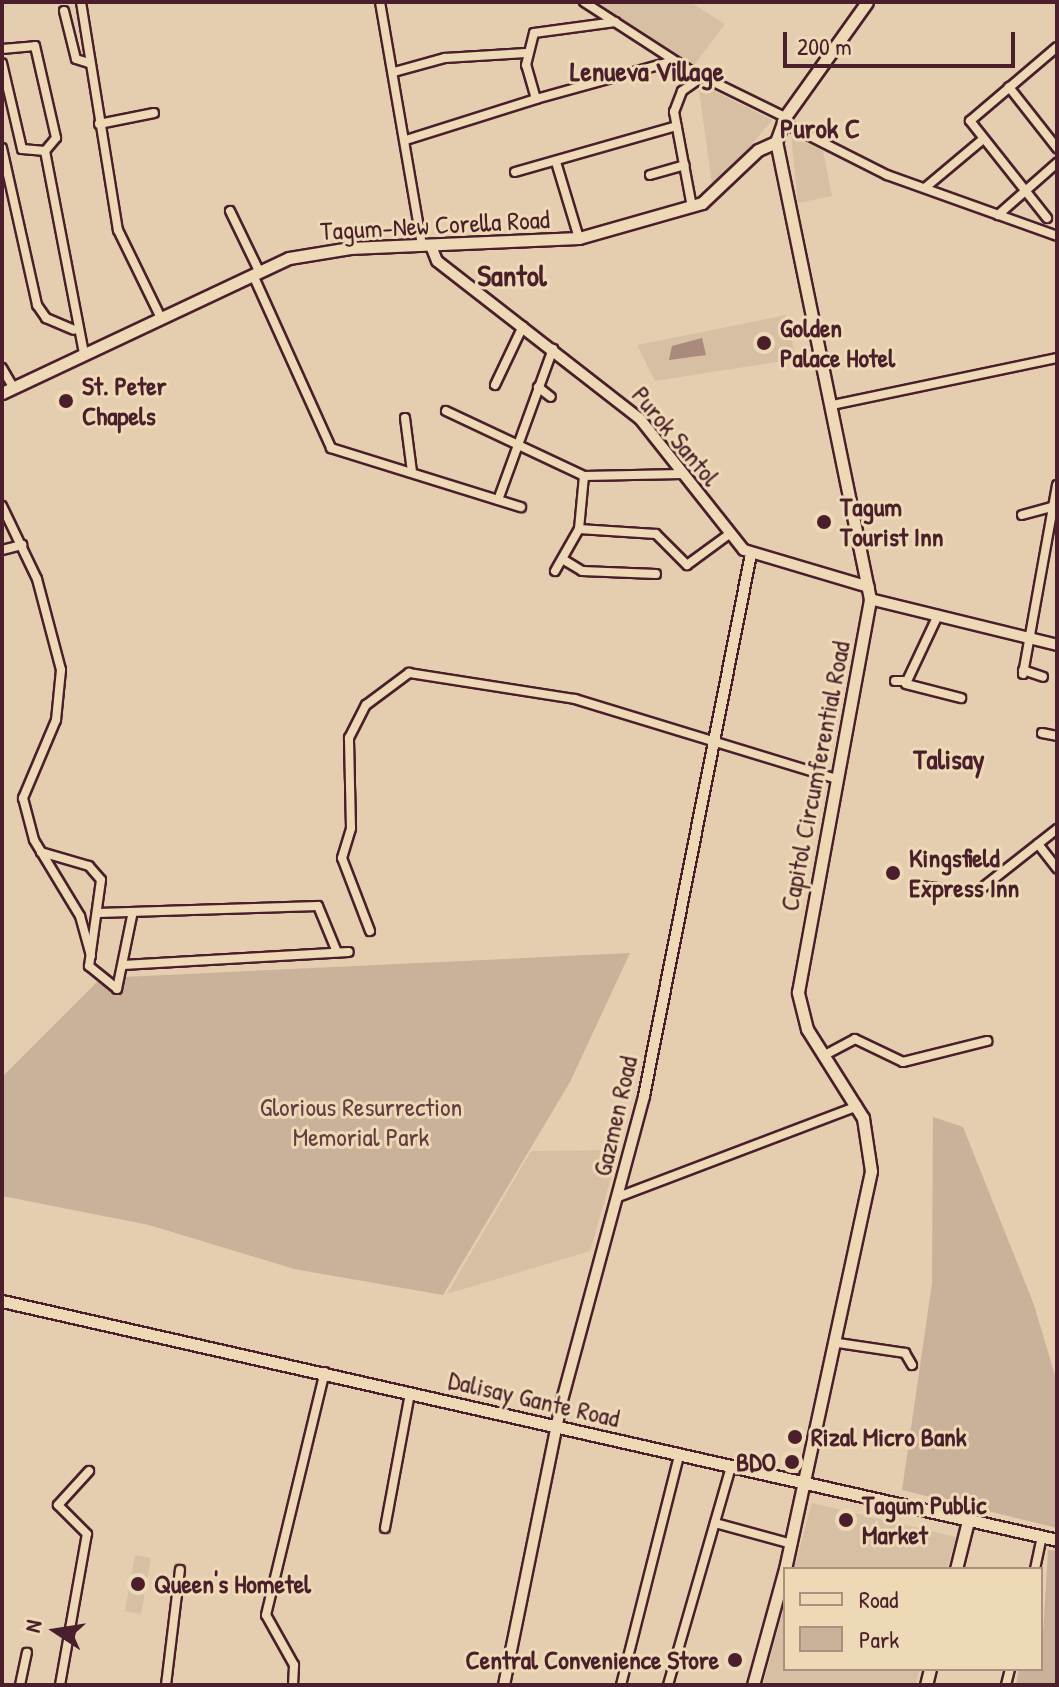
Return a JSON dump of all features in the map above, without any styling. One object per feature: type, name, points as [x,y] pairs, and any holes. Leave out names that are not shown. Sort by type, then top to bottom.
[{"type":"main road","name":"Capitol Circumferential Road","points":[[786,1567],[809,1484],[871,1171],[868,1129],[803,1017],[799,980],[870,593],[776,142],[784,120],[867,2]]},
{"type":"main road","name":"Tagum-New Corella Road","points":[[7,390],[256,273],[323,251],[579,238],[692,207],[776,142]]},
{"type":"main road","name":"Dalisay Gante Road","points":[[2,1301],[1057,1540]]},
{"type":"main road","points":[[956,1567],[968,1521]]},
{"type":"main road","name":"Capitol Circumferential Road","points":[[753,1685],[783,1576]]},
{"type":"street","points":[[81,2],[118,230],[161,318]]},
{"type":"street","points":[[380,2],[426,246]]},
{"type":"street","points":[[584,2],[673,61],[784,120],[926,187],[1057,236]]},
{"type":"street","points":[[64,11],[76,59],[89,63]]},
{"type":"street","points":[[536,99],[526,53],[538,31],[615,22]]},
{"type":"street","points":[[2,49],[35,46],[56,138],[45,151]]},
{"type":"street","points":[[1047,218],[982,140],[970,121],[1057,47]]},
{"type":"street","points":[[394,72],[445,58],[526,53]]},
{"type":"street","points":[[406,140],[536,99],[673,61]]},
{"type":"street","points":[[2,63],[22,149],[45,151]]},
{"type":"street","points":[[692,207],[677,126],[679,95],[702,77]]},
{"type":"street","points":[[1009,87],[1057,148]]},
{"type":"street","points":[[99,124],[154,113]]},
{"type":"street","points":[[515,172],[677,126]]},
{"type":"street","points":[[926,187],[982,140]]},
{"type":"street","points":[[2,148],[37,305],[46,318],[74,330]]},
{"type":"street","points":[[45,151],[74,290],[74,330],[84,354]]},
{"type":"street","points":[[556,162],[579,238]]},
{"type":"street","points":[[998,215],[1023,188],[1057,163]]},
{"type":"street","points":[[650,175],[685,165]]},
{"type":"street","points":[[230,211],[326,443],[521,507]]},
{"type":"street","name":"Purok Santol","points":[[426,246],[437,261],[640,419],[728,535],[751,554],[938,615],[1057,645]]},
{"type":"street","points":[[495,385],[523,326]]},
{"type":"street","points":[[498,500],[513,447],[553,349]]},
{"type":"street","points":[[832,405],[1057,358]]},
{"type":"street","points":[[2,368],[7,390]]},
{"type":"street","points":[[538,387],[551,397]]},
{"type":"street","points":[[446,411],[513,447],[584,476],[682,474]]},
{"type":"street","points":[[405,418],[412,472]]},
{"type":"street","points":[[555,571],[579,529],[584,476]]},
{"type":"street","points":[[1043,677],[1023,672],[1057,485]]},
{"type":"street","points":[[2,506],[22,545],[61,670],[56,720],[23,798],[41,851],[87,931],[91,956]]},
{"type":"street","points":[[1022,515],[1051,507]]},
{"type":"street","points":[[579,529],[656,534],[687,565],[728,535]]},
{"type":"street","points":[[2,550],[22,545]]},
{"type":"street","name":"Gazmen Road","points":[[504,1685],[555,1426],[644,1096],[710,740],[751,554]]},
{"type":"street","points":[[564,560],[582,571],[656,574]]},
{"type":"street","points":[[906,684],[938,615]]},
{"type":"street","points":[[370,931],[342,858],[351,828],[349,738],[366,705],[409,673],[575,699],[837,779]]},
{"type":"street","points":[[895,681],[961,698]]},
{"type":"street","points":[[1042,733],[1057,736]]},
{"type":"street","points":[[919,886],[977,892],[1057,829]]},
{"type":"street","points":[[1038,844],[1057,868]]},
{"type":"street","points":[[41,851],[96,872],[98,913],[89,966],[117,989],[132,916]]},
{"type":"street","points":[[98,913],[132,916],[318,906],[337,952]]},
{"type":"street","points":[[123,965],[349,952]]},
{"type":"street","points":[[823,1056],[855,1039],[903,1062],[987,1041]]},
{"type":"street","points":[[618,1197],[857,1106]]},
{"type":"street","points":[[838,1343],[905,1353],[912,1365]]},
{"type":"street","points":[[293,1685],[294,1665],[266,1615],[325,1372]]},
{"type":"street","points":[[385,1528],[410,1393]]},
{"type":"street","points":[[621,1685],[679,1455]]},
{"type":"street","points":[[668,1685],[731,1467]]},
{"type":"street","points":[[60,1685],[87,1534],[58,1505],[89,1471]]},
{"type":"street","points":[[715,1523],[792,1544]]},
{"type":"street","points":[[1035,1567],[1042,1537]]},
{"type":"street","points":[[166,1685],[180,1570]]},
{"type":"street","points":[[20,1685],[27,1653]]},
{"type":"shaded area","points":[[586,2],[690,2],[725,24],[691,69]]},
{"type":"shaded area","points":[[698,83],[772,120],[713,191]]},
{"type":"shaded area","points":[[791,135],[823,151],[832,196],[798,203]]},
{"type":"shaded area","points":[[786,315],[796,359],[655,381],[637,345]]},
{"type":"shaded area","points":[[702,338],[706,355],[669,360],[672,346]]},
{"type":"shaded area","points":[[619,1150],[590,1251],[447,1294],[531,1151]]},
{"type":"shaded area","name":"Tagum Public Market","points":[[812,1503],[956,1537],[948,1567],[795,1567]]},
{"type":"shaded area","name":"Queen's Hometel","points":[[135,1555],[151,1558],[141,1614],[125,1611]]},
{"type":"shaded area","points":[[783,1610],[783,1671],[919,1671],[915,1685],[763,1685]]},
{"type":"green space","name":"Glorious Resurrection Memorial Park","points":[[630,953],[570,1082],[443,1295],[294,1269],[149,1225],[2,1196],[2,1077],[101,978]]},
{"type":"green space","points":[[933,1117],[963,1127],[1034,1305],[1057,1382],[1057,1528],[902,1490],[932,1283]]},
{"type":"green space","points":[[1048,1550],[1057,1551],[1057,1685],[1016,1685],[1019,1671],[1043,1671]]},
{"type":"place","name":"Golden Palace Hotel","points":[[764,343]]},
{"type":"place","name":"St. Peter Chapels","points":[[66,401]]},
{"type":"place","name":"Tagum Tourist Inn","points":[[824,522]]},
{"type":"place","name":"Kingsfield Express Inn","points":[[893,873]]},
{"type":"place","name":"Rizal Micro Bank","points":[[795,1437]]},
{"type":"place","name":"BDO","points":[[792,1462]]},
{"type":"place","name":"Tagum Public Market","points":[[846,1520]]},
{"type":"place","name":"Queen's Hometel","points":[[138,1584]]},
{"type":"place","name":"Central Convenience Store","points":[[735,1660]]},
{"type":"district","name":"Lenueva Village","points":[[647,71]]},
{"type":"district","name":"Purok C","points":[[820,128]]},
{"type":"district","name":"Santol","points":[[512,275]]},
{"type":"district","name":"Talisay","points":[[949,759]]}]
